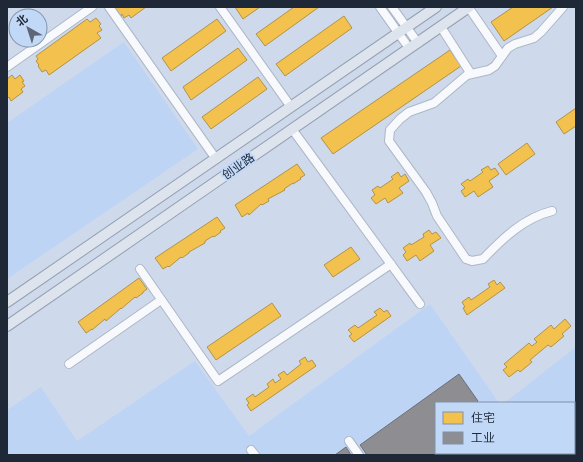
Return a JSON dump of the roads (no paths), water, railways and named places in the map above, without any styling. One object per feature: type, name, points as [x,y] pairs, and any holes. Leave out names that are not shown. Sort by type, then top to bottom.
[{"type":"main road","name":"创业路","points":[[7,302],[436,7]]},
{"type":"main road","name":"创业路","points":[[7,326],[469,7]]},
{"type":"street","points":[[7,67],[92,7]]},
{"type":"street","points":[[109,7],[216,159]]},
{"type":"street","points":[[220,7],[291,107]]},
{"type":"street","points":[[380,7],[403,30]]},
{"type":"street","points":[[392,7],[403,30],[413,45]]},
{"type":"street","points":[[469,7],[502,56]]},
{"type":"street","points":[[552,211],[541,214],[515,230],[502,240],[484,260],[472,261],[466,259],[437,216],[426,192],[389,141],[390,130],[409,112],[434,103],[467,74],[490,70],[495,66],[508,48],[515,44],[534,38],[563,7]]},
{"type":"street","points":[[440,27],[471,74]]},
{"type":"street","points":[[292,129],[420,304]]},
{"type":"street","points":[[140,270],[218,381],[391,264]]},
{"type":"street","points":[[69,364],[161,300]]},
{"type":"street","points":[[349,441],[359,455]]}]
